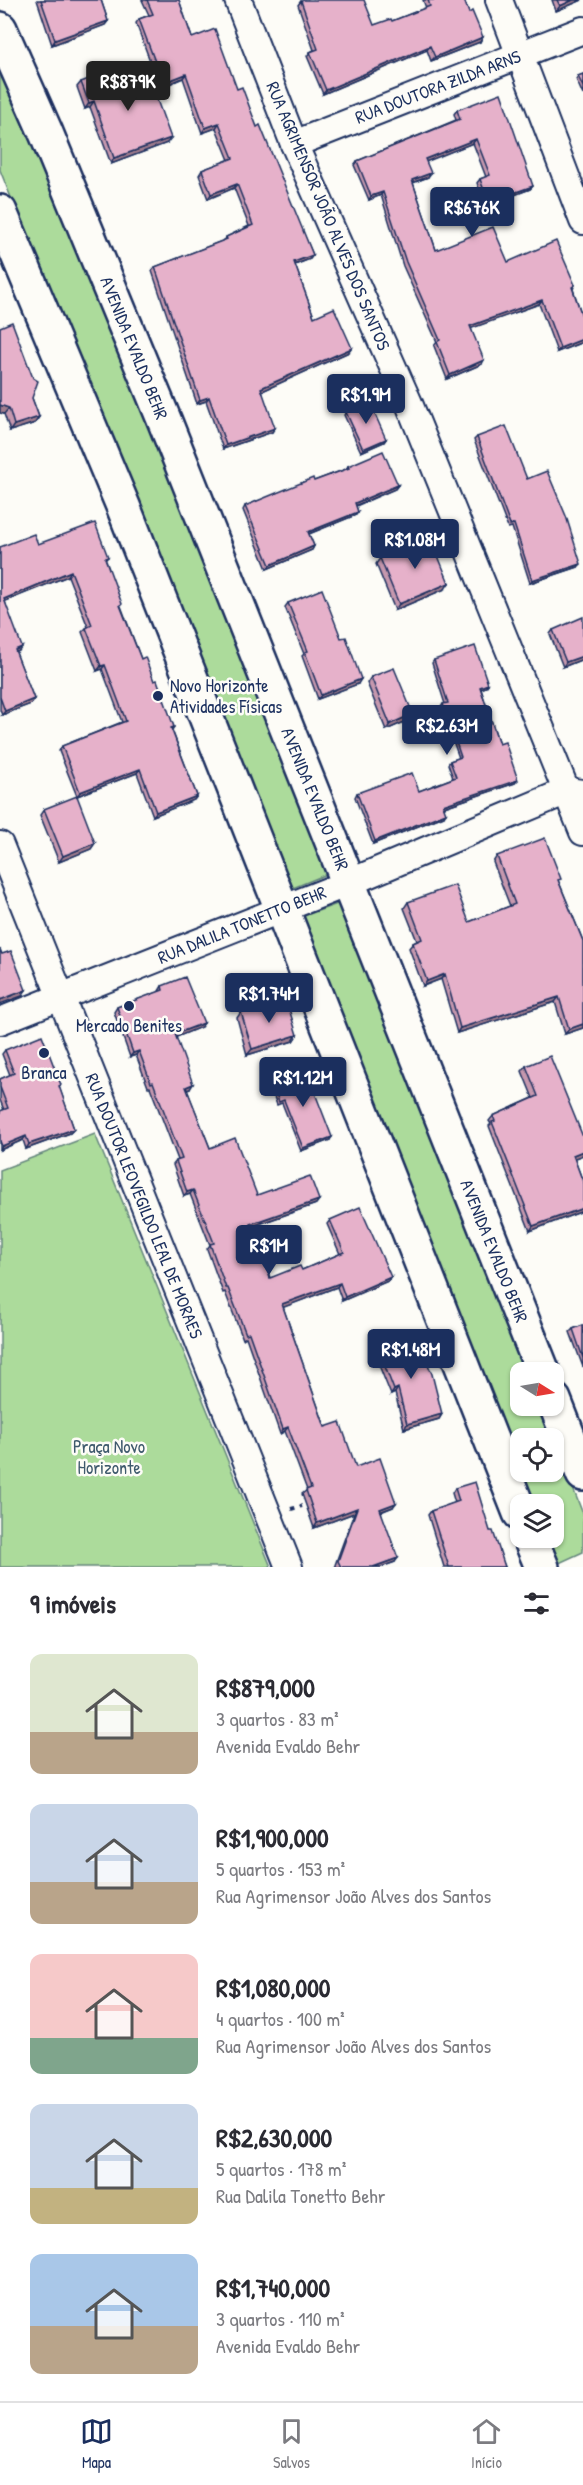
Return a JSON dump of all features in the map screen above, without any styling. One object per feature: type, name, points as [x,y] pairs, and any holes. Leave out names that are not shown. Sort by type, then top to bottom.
[{"type":"street","name":"RUA AGRIMENSOR JOÃO ALVES DOS SANTOS","points":[[238,0],[294,144],[408,400],[575,792],[583,832]]},
{"type":"street","points":[[499,0],[583,221]]},
{"type":"street","name":"AVENIDA EVALDO BEHR","points":[[0,29],[46,133],[165,422],[539,1362]]},
{"type":"street","name":"RUA DOUTORA ZILDA ARNS","points":[[294,144],[583,30]]},
{"type":"street","points":[[0,212],[123,506],[513,1494]]},
{"type":"street","name":"RUA DALILA TONETTO BEHR","points":[[0,1021],[575,792]]},
{"type":"street","name":"RUA DOUTOR LEOVEGILDO LEAL DE MORAES","points":[[0,845],[289,1567]]},
{"type":"street","points":[[560,1416],[583,1474]]},
{"type":"street","points":[[534,1548],[542,1567]]},
{"type":"green space","points":[[0,52],[327,874],[288,890],[0,170]]},
{"type":"green space","points":[[340,903],[523,1362],[510,1362],[510,1416],[544,1416],[549,1428],[510,1428],[510,1446],[301,917]]},
{"type":"green space","name":"Praça Novo Horizonte","points":[[95,1134],[271,1567],[0,1567],[0,1170]]},
{"type":"green space","points":[[564,1466],[583,1514],[583,1552],[557,1564],[551,1548],[564,1548],[564,1494],[530,1494],[525,1482],[564,1482]]},
{"type":"building","points":[[41,0],[101,0],[108,21],[55,40]]},
{"type":"building","points":[[147,0],[179,0],[192,38],[215,29],[237,89],[242,87],[257,127],[260,125],[313,255],[294,262],[314,317],[334,308],[352,348],[261,388],[275,428],[226,445],[209,397],[200,400],[155,267],[227,239],[226,237],[253,225],[237,184],[211,194],[202,170],[233,158],[219,123],[205,128],[186,74],[163,83],[139,19],[153,14]]},
{"type":"building","points":[[364,0],[374,25],[391,19],[392,21],[430,6],[428,0],[464,0],[469,13],[472,11],[483,37],[435,57],[430,46],[326,90],[310,52],[318,49],[301,1]]},
{"type":"building","points":[[557,0],[573,0],[560,6]]},
{"type":"building","points":[[146,70],[171,138],[114,158],[94,101],[89,103],[81,82],[107,72],[112,84]]},
{"type":"building","points":[[583,74],[583,87],[578,76]]},
{"type":"building","points":[[501,93],[533,186],[488,202],[480,179],[490,175],[476,139],[425,159],[431,173],[412,180],[436,250],[493,227],[508,262],[556,241],[575,285],[572,287],[583,319],[583,339],[560,348],[542,300],[470,326],[484,360],[450,375],[437,342],[440,340],[406,262],[383,192],[371,196],[357,161],[460,119],[457,110]]},
{"type":"building","points":[[12,322],[33,378],[38,381],[32,398],[39,417],[14,425],[9,408],[0,405],[0,327]]},
{"type":"building","points":[[369,401],[386,439],[363,449],[346,412]]},
{"type":"building","points":[[506,426],[527,479],[547,471],[566,516],[581,564],[532,580],[514,524],[510,525],[477,437]]},
{"type":"building","points":[[383,451],[398,485],[355,503],[358,512],[308,532],[314,546],[270,565],[245,506],[313,478],[314,481],[349,468],[348,466]]},
{"type":"building","points":[[95,523],[108,557],[105,558],[122,604],[120,605],[141,659],[145,657],[154,681],[157,680],[174,727],[171,728],[197,796],[156,812],[140,769],[80,792],[62,746],[126,721],[105,665],[101,666],[86,628],[92,625],[71,571],[4,599],[22,647],[15,650],[34,699],[5,711],[0,697],[0,547],[34,534],[38,544]]},
{"type":"building","points":[[430,536],[449,583],[399,604],[380,558]]},
{"type":"building","points":[[322,589],[341,638],[346,637],[361,679],[321,695],[305,652],[308,651],[288,603]]},
{"type":"building","points":[[583,617],[583,656],[566,662],[553,630]]},
{"type":"building","points":[[475,646],[488,684],[480,687],[499,744],[505,742],[518,780],[443,805],[446,813],[375,841],[357,793],[412,773],[419,791],[456,777],[450,761],[461,757],[443,704],[448,703],[434,660]]},
{"type":"building","points":[[394,668],[413,714],[390,724],[371,677]]},
{"type":"building","points":[[77,796],[95,843],[63,856],[44,809]]},
{"type":"building","points":[[545,838],[561,879],[558,880],[583,941],[583,1024],[569,1029],[559,997],[460,1028],[445,974],[427,981],[413,943],[422,939],[408,902],[455,885],[469,922],[515,904],[497,856]]},
{"type":"building","points":[[0,949],[2,954],[11,951],[26,990],[0,1000]]},
{"type":"building","points":[[185,977],[204,1023],[175,1034],[193,1084],[186,1087],[210,1148],[235,1138],[257,1195],[310,1176],[319,1200],[250,1224],[270,1278],[300,1266],[302,1270],[344,1252],[330,1220],[360,1207],[391,1277],[345,1297],[340,1283],[282,1304],[325,1427],[340,1422],[356,1467],[380,1458],[396,1503],[380,1509],[398,1558],[373,1567],[341,1567],[338,1561],[357,1508],[317,1523],[306,1490],[311,1488],[288,1427],[283,1429],[249,1333],[246,1334],[228,1288],[226,1288],[210,1244],[214,1243],[193,1190],[187,1192],[176,1161],[182,1159],[153,1082],[151,1083],[139,1051],[133,1053],[117,1007],[163,990],[162,986]]},
{"type":"building","points":[[286,999],[297,1035],[252,1049],[241,1012]]},
{"type":"building","points":[[42,1035],[61,1085],[59,1086],[74,1129],[29,1144],[26,1136],[2,1146],[0,1111],[8,1108],[0,1087],[0,1079],[14,1073],[5,1050]]},
{"type":"building","points":[[550,1056],[583,1137],[583,1151],[573,1155],[583,1182],[583,1208],[533,1226],[492,1122],[495,1121],[493,1116],[538,1096],[526,1066]]},
{"type":"building","points":[[307,1069],[332,1137],[303,1148],[284,1100],[279,1102],[272,1083]]},
{"type":"building","points":[[583,1325],[583,1358],[573,1329]]},
{"type":"building","points":[[399,1334],[407,1354],[421,1348],[432,1374],[442,1414],[407,1424],[398,1388],[394,1390],[376,1343]]},
{"type":"building","points":[[475,1482],[490,1531],[493,1531],[505,1567],[449,1567],[431,1511],[459,1501],[455,1488]]},
{"type":"place","name":"Novo Horizonte Atividades Físicas","points":[[158,696]]},
{"type":"place","name":"Mercado Benites","points":[[129,1006]]},
{"type":"place","name":"Branca","points":[[44,1053]]}]
